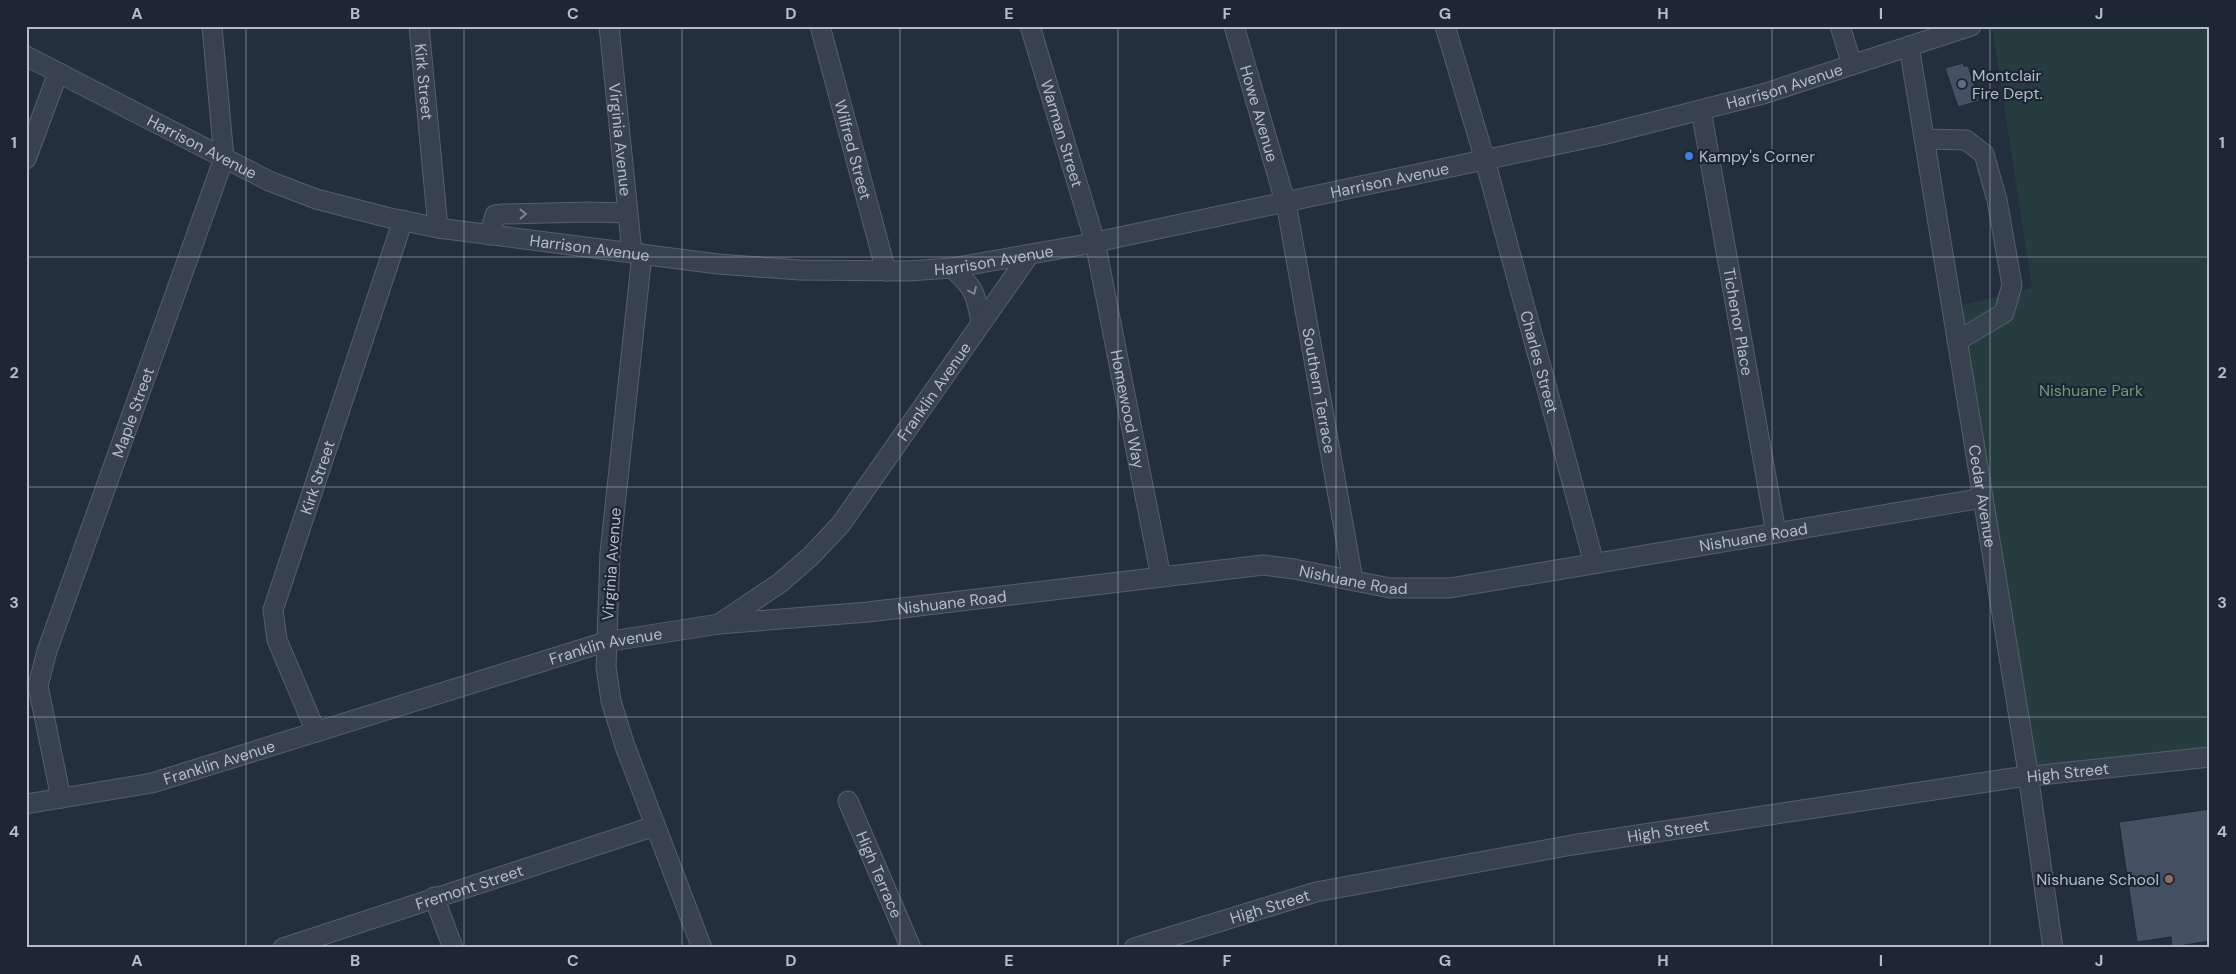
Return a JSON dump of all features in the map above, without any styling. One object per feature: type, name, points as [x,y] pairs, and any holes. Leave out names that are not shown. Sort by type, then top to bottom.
[{"type":"street","name":"Maple Street","points":[[61,798],[38,686],[47,651],[224,158],[212,26]]},
{"type":"street","name":"Kirk Street","points":[[418,26],[438,228]]},
{"type":"street","name":"Virginia Avenue","points":[[609,26],[628,213],[637,254],[610,553],[605,642],[606,666],[612,701],[625,746],[702,948]]},
{"type":"street","name":"Wilfred Street","points":[[820,26],[886,271]]},
{"type":"street","name":"Warman Street","points":[[1030,26],[1095,242]]},
{"type":"street","name":"Howe Avenue","points":[[1234,26],[1285,202]]},
{"type":"street","name":"Charles Street","points":[[1446,26],[1485,160],[1594,563]]},
{"type":"street","points":[[1840,26],[1852,65]]},
{"type":"street","name":"Harrison Avenue","points":[[26,56],[269,181],[316,199],[438,228],[637,254],[718,264],[800,270],[886,271],[952,268],[1030,255],[1602,135],[1763,94],[1971,26]]},
{"type":"street","name":"Cedar Avenue","points":[[1909,46],[2028,776],[2053,948]]},
{"type":"street","points":[[26,159],[58,74]]},
{"type":"street","name":"Tichenor Place","points":[[1702,110],[1776,533]]},
{"type":"street","points":[[1924,139],[1966,140],[1984,154],[1997,200],[2012,285],[2004,313],[1957,341]]},
{"type":"street","name":"Southern Terrace","points":[[1285,202],[1353,580]]},
{"type":"street","points":[[489,235],[495,215],[588,212],[628,213]]},
{"type":"street","name":"Kirk Street","points":[[316,732],[277,640],[273,610],[403,220]]},
{"type":"street","name":"Homewood Way","points":[[1095,242],[1161,577]]},
{"type":"street","name":"Franklin Avenue","points":[[26,804],[152,783],[605,642],[719,624],[780,583],[811,556],[840,524],[1030,255]]},
{"type":"street","points":[[952,268],[968,282],[976,299],[981,322]]},
{"type":"street","name":"Nishuane Road","points":[[719,624],[868,612],[1263,565],[1294,569],[1390,588],[1450,588],[1983,498]]},
{"type":"street","name":"High Street","points":[[1134,948],[1326,890],[1572,845],[2028,776],[2210,757]]},
{"type":"street","name":"High Terrace","points":[[848,801],[911,948]]},
{"type":"street","name":"Fremont Street","points":[[283,948],[655,826]]},
{"type":"street","points":[[434,897],[453,948]]},
{"type":"green space","name":"Nishuane Park","points":[[1992,26],[2210,26],[2210,759],[2028,776],[1959,306],[2032,288]]},
{"type":"building","name":"Montclair Fire Dept.","points":[[1963,63],[1964,66],[1968,66],[1979,101],[1958,107],[1945,68]]},
{"type":"building","name":"Nishuane School","points":[[2210,809],[2210,941],[2172,947],[2171,937],[2137,942],[2119,822]]},
{"type":"place","name":"Montclair Fire Dept.","points":[[1962,84]]},
{"type":"place","name":"Kampy's Corner","points":[[1689,156]]},
{"type":"place","name":"Nishuane School","points":[[2169,879]]}]
